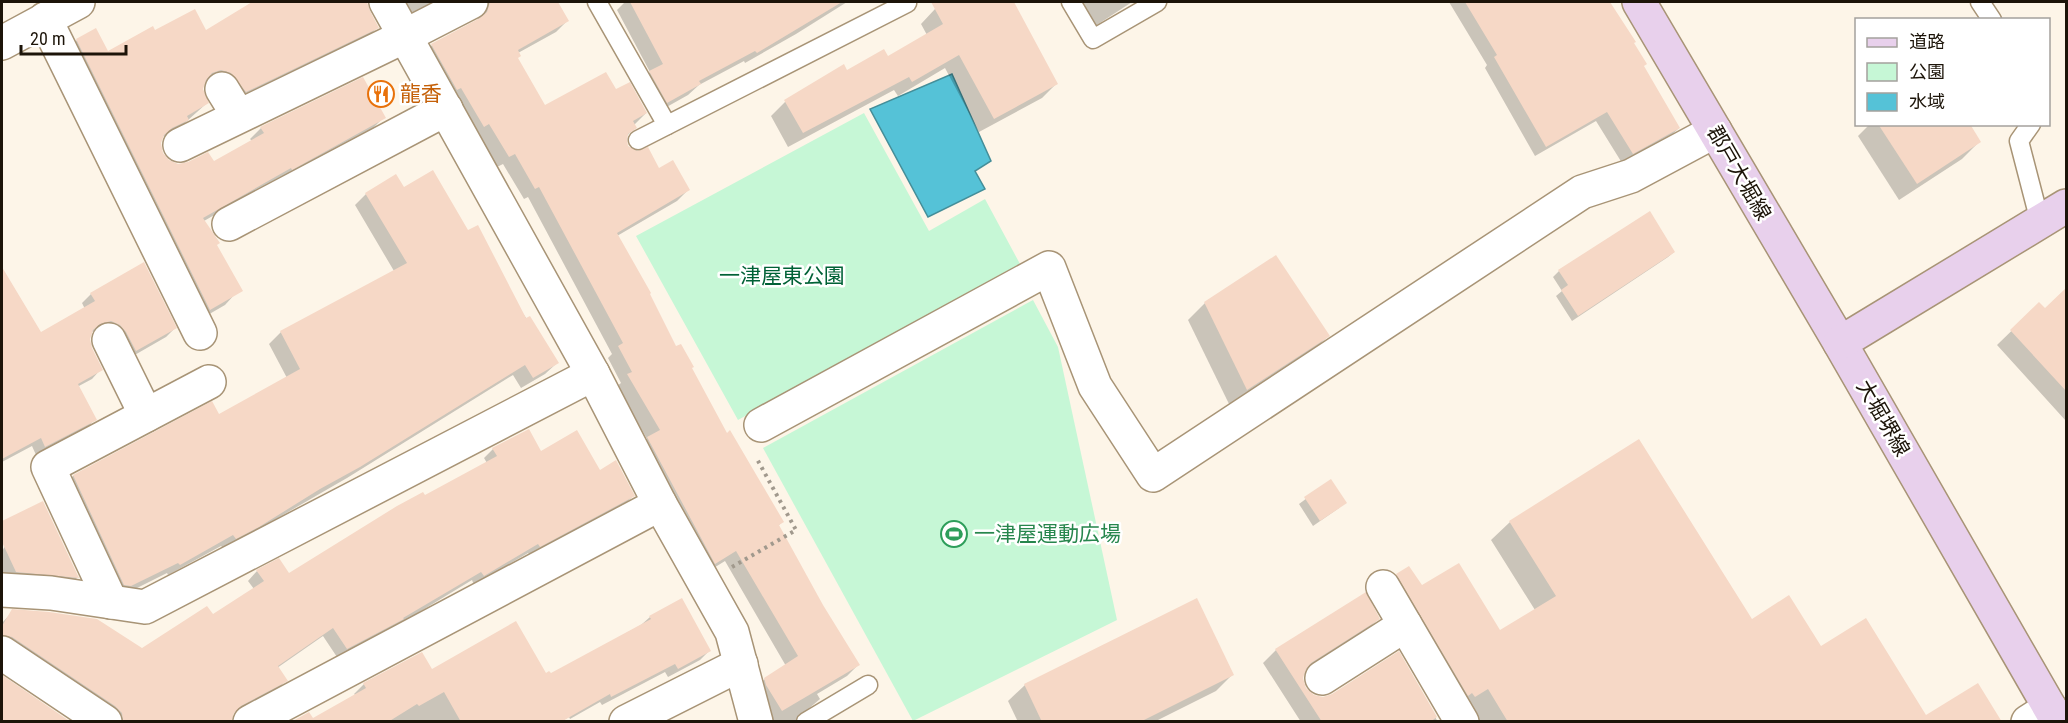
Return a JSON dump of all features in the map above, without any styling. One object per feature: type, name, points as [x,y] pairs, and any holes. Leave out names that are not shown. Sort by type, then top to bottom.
[{"type":"main road","name":"郡戸大堀線","points":[[1639,2],[1840,344]]},
{"type":"main road","points":[[1840,344],[2057,215]]},
{"type":"main road","name":"大堀堺線","points":[[1840,344],[2045,717]]},
{"type":"street","points":[[2,43],[78,2]]},
{"type":"street","points":[[386,2],[593,374],[660,504],[732,632],[756,722]]},
{"type":"street","points":[[180,145],[230,102],[405,36],[471,2]]},
{"type":"street","points":[[45,19],[200,333]]},
{"type":"street","points":[[229,224],[446,109]]},
{"type":"street","points":[[761,424],[1049,268],[1095,386],[1153,475],[1582,192],[1631,176],[1715,131]]},
{"type":"street","points":[[109,340],[146,415]]},
{"type":"street","points":[[4,576],[51,593],[145,608],[593,374]]},
{"type":"street","points":[[111,602],[48,467],[209,382]]},
{"type":"street","points":[[250,722],[660,504]]},
{"type":"street","points":[[1383,587],[1462,722]]},
{"type":"street","points":[[1322,678],[1405,625]]},
{"type":"street","points":[[2,652],[105,722]]},
{"type":"street","points":[[626,722],[741,664]]},
{"type":"lane","points":[[597,2],[667,125]]},
{"type":"lane","points":[[1071,2],[1092,39],[1157,2]]},
{"type":"lane","points":[[1980,2],[1991,18]]},
{"type":"lane","points":[[638,140],[907,3]]},
{"type":"lane","points":[[2030,126],[2019,141],[2057,215]]},
{"type":"lane","points":[[806,722],[868,686]]},
{"type":"path","points":[[704,583],[796,530],[743,435],[761,424]]},
{"type":"green space","name":"一津屋東公園","points":[[864,113],[929,231],[985,199],[1020,264],[738,420],[636,236]]},
{"type":"green space","name":"一津屋運動広場","points":[[1033,300],[1058,347],[1117,620],[913,721],[763,448]]},
{"type":"water","points":[[952,74],[991,161],[975,171],[985,189],[928,217],[870,109]]},
{"type":"building","points":[[252,2],[367,2],[379,28],[246,92],[231,73],[221,70],[212,73],[203,89],[209,103],[187,116],[189,120],[172,128],[164,135],[161,143],[163,153],[169,160],[178,164],[188,162],[208,152],[214,161],[264,133],[260,127],[363,77],[386,118],[203,218],[220,243],[217,245],[243,291],[210,310],[76,39],[96,28],[108,51],[153,26],[155,30],[195,9],[206,30]]},
{"type":"building","points":[[490,2],[558,2],[569,21],[518,50],[521,56],[518,58],[545,105],[606,72],[616,89],[630,82],[647,113],[633,121],[637,128],[628,134],[628,146],[637,151],[648,147],[659,168],[673,160],[690,190],[617,233],[651,293],[676,346],[681,344],[727,433],[730,430],[784,522],[779,525],[823,605],[860,665],[782,711],[764,678],[798,656],[736,551],[715,564],[647,437],[660,430],[627,374],[632,372],[618,346],[623,343],[539,187],[535,189],[515,154],[509,157],[489,124],[484,127],[461,88],[457,90],[431,44],[480,18],[487,12]]},
{"type":"building","points":[[630,2],[842,2],[757,53],[755,51],[699,81],[701,84],[667,103],[649,71],[663,64]]},
{"type":"building","points":[[931,2],[1014,2],[1058,84],[994,119],[959,55],[912,82],[909,77],[803,133],[784,100],[844,64],[847,70],[884,49],[888,56],[943,24]]},
{"type":"building","points":[[1465,2],[1610,2],[1636,42],[1634,43],[1647,64],[1644,66],[1680,128],[1633,154],[1607,112],[1546,147],[1494,57],[1497,55]]},
{"type":"building","points":[[1879,126],[1971,126],[1981,142],[1917,184]]},
{"type":"building","points":[[433,170],[468,230],[478,225],[526,318],[530,316],[559,363],[533,378],[525,365],[259,527],[236,539],[233,535],[180,565],[178,563],[131,586],[124,585],[73,475],[212,401],[219,414],[300,369],[280,331],[407,263],[365,193],[396,174],[404,187]]},
{"type":"building","points":[[1650,211],[1675,252],[1578,316],[1561,290],[1568,285],[1558,270]]},
{"type":"building","points":[[1276,255],[1330,336],[1247,390],[1204,302]]},
{"type":"building","points":[[144,262],[177,328],[136,351],[120,325],[111,321],[100,324],[93,330],[90,339],[103,370],[78,384],[97,420],[45,447],[41,438],[2,459],[2,267],[41,332],[95,301],[90,293]]},
{"type":"building","points":[[2067,287],[2067,392],[2010,330],[2039,302],[2045,308]]},
{"type":"building","points":[[529,429],[541,451],[577,430],[600,470],[616,460],[635,496],[540,547],[538,544],[484,576],[481,572],[404,619],[347,649],[333,628],[278,666],[288,681],[241,706],[234,713],[231,722],[123,722],[122,713],[115,706],[12,637],[2,635],[2,626],[12,609],[49,612],[97,619],[142,648],[207,606],[213,614],[264,581],[256,570],[279,558],[289,573],[397,506],[423,492],[425,495],[497,456],[492,448]]},
{"type":"building","points":[[1639,439],[1752,619],[1789,595],[1821,646],[1866,618],[1926,715],[1978,683],[2002,722],[1508,722],[1488,689],[1475,697],[1472,693],[1468,696],[1396,574],[1409,566],[1422,585],[1459,563],[1500,630],[1556,596],[1509,521]]},
{"type":"building","points":[[1331,479],[1347,503],[1320,521],[1304,497]]},
{"type":"building","points":[[43,501],[79,578],[16,572],[2,542],[2,521]]},
{"type":"building","points":[[1366,592],[1380,619],[1311,663],[1303,678],[1306,688],[1314,695],[1323,697],[1332,694],[1399,651],[1437,717],[1430,722],[1322,722],[1275,649]]},
{"type":"building","points":[[682,598],[711,651],[678,669],[675,664],[611,697],[610,694],[561,722],[461,722],[444,692],[419,706],[417,704],[388,722],[291,722],[309,712],[313,718],[366,688],[363,683],[422,652],[432,669],[516,621],[546,673],[549,671],[551,673],[651,619],[649,616]]},
{"type":"building","points":[[1197,598],[1234,675],[1140,722],[1042,722],[1024,684]]},
{"type":"building","points":[[2,675],[68,720],[67,722],[2,722]]},
{"type":"place","name":"龍香","points":[[381,94]]},
{"type":"place","name":"一津屋運動広場","points":[[954,534]]}]
